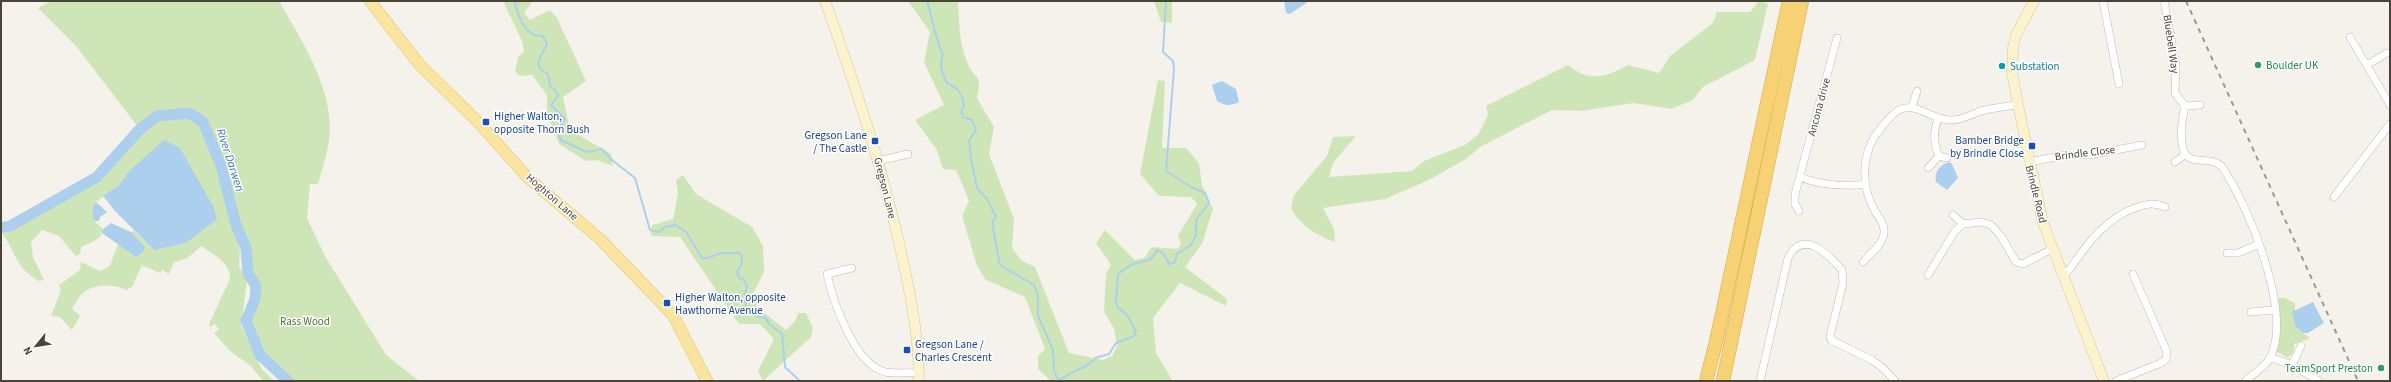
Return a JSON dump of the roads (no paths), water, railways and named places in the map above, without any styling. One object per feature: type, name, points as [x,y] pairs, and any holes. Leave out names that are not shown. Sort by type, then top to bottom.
[{"type":"highway","points":[[1706,381],[1716,342],[1789,1]]},
{"type":"highway","points":[[1723,381],[1802,1]]},
{"type":"main road","name":"Hoghton Lane","points":[[370,1],[419,64],[479,123],[528,178],[600,239],[673,315],[703,380]]},
{"type":"street","name":"Gregson Lane","points":[[825,1],[878,161],[913,309],[919,377]]},
{"type":"street","name":"Brindle Road","points":[[2034,1],[2016,35],[2013,48],[2012,72],[2028,162],[2043,224],[2104,381]]},
{"type":"street","points":[[2103,1],[2119,84]]},
{"type":"street","name":"Bluebell Way","points":[[2164,1],[2176,65],[2175,93],[2185,106]]},
{"type":"street","points":[[2350,37],[2390,105]]},
{"type":"street","name":"Ancona drive","points":[[1799,211],[1795,204],[1794,194],[1800,177],[1837,38]]},
{"type":"street","points":[[2367,65],[2387,53]]},
{"type":"street","points":[[1912,107],[1917,91]]},
{"type":"street","points":[[1863,262],[1880,243],[1884,231],[1881,220],[1872,204],[1866,184],[1866,153],[1877,132],[1899,110],[1912,107],[1938,118],[1962,119],[1984,110],[2018,105]]},
{"type":"street","points":[[2200,105],[2185,106],[2181,120],[2182,150],[2185,155],[2191,159],[2218,163],[2222,167],[2259,244],[2270,276],[2274,310],[2274,346],[2270,357],[2245,381]]},
{"type":"street","points":[[1938,118],[1935,138],[1939,156]]},
{"type":"street","points":[[2334,197],[2390,124]]},
{"type":"street","name":"Brindle Close","points":[[2028,162],[2066,155],[2089,155],[2142,145]]},
{"type":"street","points":[[878,161],[908,154]]},
{"type":"street","points":[[2175,162],[2185,155]]},
{"type":"street","points":[[1939,156],[1947,158]]},
{"type":"street","points":[[1928,168],[1939,156]]},
{"type":"street","points":[[1800,177],[1816,182],[1847,186],[1866,184]]},
{"type":"street","points":[[2063,278],[2106,223],[2122,212],[2154,203],[2165,207]]},
{"type":"street","points":[[1953,215],[1963,224]]},
{"type":"street","points":[[1928,275],[1955,231],[1963,224],[1981,222],[1991,225],[2001,236],[2016,262],[2022,264],[2052,249]]},
{"type":"street","points":[[1760,381],[1788,258],[1794,249],[1807,244],[1816,246],[1842,270],[1843,283],[1830,336],[1831,340],[1872,360],[1895,381]]},
{"type":"street","points":[[2227,253],[2238,253],[2259,244]]},
{"type":"street","points":[[852,268],[827,274],[833,300],[846,328],[873,366],[885,372],[919,377]]},
{"type":"street","points":[[2116,381],[2161,363],[2166,359],[2167,352],[2133,274]]},
{"type":"street","points":[[2251,312],[2274,310]]},
{"type":"street","points":[[2292,365],[2301,346]]},
{"type":"street","points":[[2270,357],[2292,365],[2319,381]]},
{"type":"water","points":[[1284,1],[1309,1],[1290,14],[1286,13]]},
{"type":"water","points":[[1222,81],[1236,89],[1239,102],[1228,105],[1217,101],[1212,85]]},
{"type":"water","points":[[164,140],[180,148],[213,206],[217,219],[186,243],[154,250],[115,211],[103,196],[119,185],[129,171]]},
{"type":"water","points":[[1949,162],[1952,164],[1958,178],[1947,190],[1936,182],[1936,176],[1940,167]]},
{"type":"water","points":[[96,202],[107,212],[100,217],[99,221],[94,221],[92,209]]},
{"type":"water","points":[[111,223],[131,232],[145,247],[143,252],[136,257],[102,233],[103,229]]},
{"type":"water","points":[[2313,302],[2324,323],[2308,333],[2303,333],[2296,327],[2292,312]]},
{"type":"waterway","points":[[517,1],[515,3],[516,8],[527,30],[537,36],[543,36],[547,44],[538,62],[540,69],[548,74],[550,86],[556,91],[558,96],[551,105],[565,119],[559,134],[561,140],[587,152],[602,149],[612,160],[635,178],[650,230],[659,232],[665,227],[675,225],[686,232],[702,258],[707,258],[722,253],[740,253],[742,257],[741,266],[737,271],[739,278],[744,280],[747,286],[745,292],[745,303],[747,308],[754,315],[766,318],[769,324],[782,334],[785,367],[800,381]]},
{"type":"waterway","points":[[927,1],[943,55],[941,66],[944,76],[947,83],[959,91],[964,105],[961,112],[963,117],[972,120],[976,130],[969,141],[971,158],[977,188],[987,199],[996,217],[992,223],[1000,265],[1034,285],[1038,295],[1038,316],[1053,350],[1054,371],[1059,381]]},
{"type":"waterway","points":[[1059,381],[1088,365],[1095,358],[1109,354],[1116,343],[1134,336],[1136,331],[1127,315],[1118,308],[1116,302],[1118,274],[1127,267],[1149,260],[1157,250],[1163,253],[1169,264],[1175,262],[1177,254],[1191,245],[1196,235],[1196,220],[1209,203],[1205,193],[1191,187],[1166,171],[1174,69],[1173,61],[1163,52],[1166,1]]},
{"type":"waterway","name":"River Darwen","points":[[1,228],[10,226],[97,177],[140,129],[158,116],[189,113],[203,122],[221,166],[236,225],[246,248],[248,273],[256,286],[255,299],[246,321],[260,355],[288,381]]},
{"type":"railway","points":[[2186,1],[2358,381]]},
{"type":"place","name":"Boulder UK","points":[[2258,65]]},
{"type":"place","name":"Substation","points":[[2002,66]]},
{"type":"place","name":"Higher Walton, opposite Thorn Bush","points":[[486,122]]},
{"type":"place","name":"Gregson Lane / The Castle","points":[[875,141]]},
{"type":"place","name":"Bamber Bridge by Brindle Close","points":[[2032,146]]},
{"type":"place","name":"Higher Walton, opposite Hawthorne Avenue","points":[[667,303]]},
{"type":"place","name":"Gregson Lane / Charles Crescent","points":[[907,350]]},
{"type":"place","name":"TeamSport Preston","points":[[2381,368]]},
{"type":"park label","name":"Rass Wood","points":[[305,321]]}]
